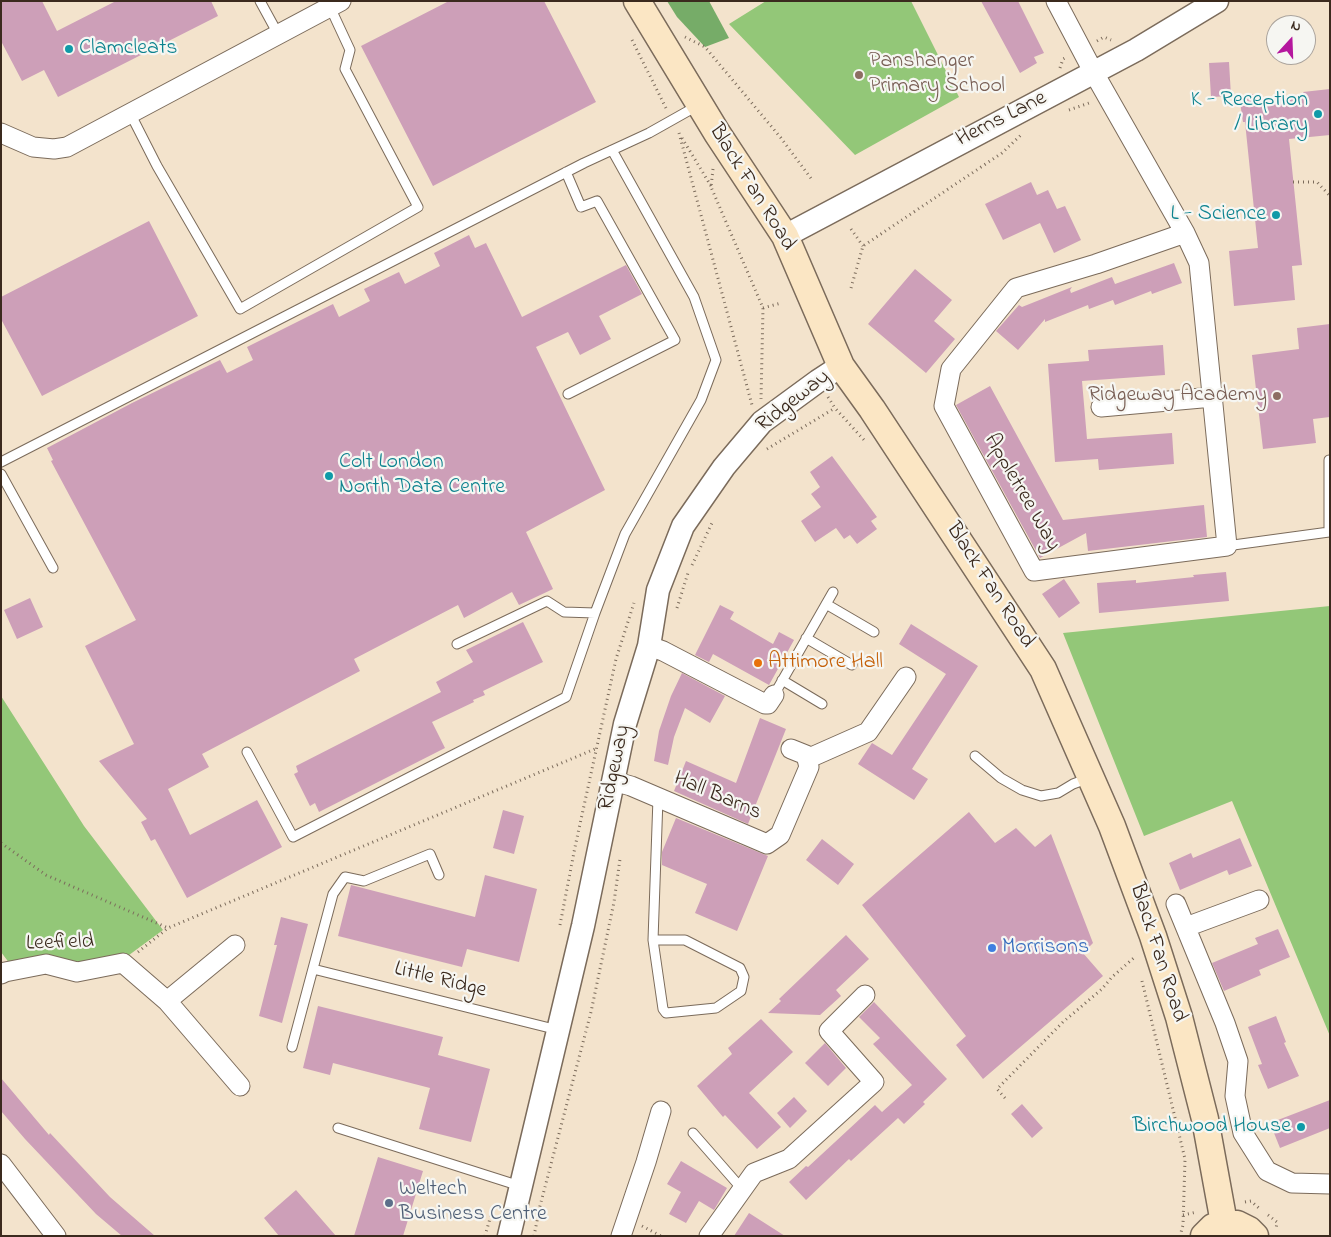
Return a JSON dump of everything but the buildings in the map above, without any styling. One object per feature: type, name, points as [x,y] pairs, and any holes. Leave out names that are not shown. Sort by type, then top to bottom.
[{"type":"main road","name":"Black Fan Road","points":[[638,1],[717,133],[785,236],[841,366],[872,409],[1043,669],[1127,863],[1179,1017],[1205,1119],[1214,1229]]},
{"type":"main road","points":[[1214,1229],[1237,1224],[1250,1230],[1255,1236]]},
{"type":"street","points":[[1056,1],[1185,233],[1199,263],[1226,546]]},
{"type":"street","points":[[1,133],[33,147],[54,149],[67,147],[336,4]]},
{"type":"street","name":"Herns Lane","points":[[785,236],[1136,50],[1204,4]]},
{"type":"street","name":"Appletree Way","points":[[1185,233],[1096,264],[1016,288],[951,369],[944,406],[1034,571],[1226,546]]},
{"type":"street","name":"Ridgeway","points":[[509,1236],[583,926],[625,724],[649,646],[658,590],[683,526],[724,467],[762,422],[841,366]]},
{"type":"street","points":[[1101,407],[1213,397]]},
{"type":"street","points":[[649,646],[663,651],[765,704],[768,704],[778,687]]},
{"type":"street","points":[[791,749],[806,755],[807,759],[868,732],[906,678]]},
{"type":"street","name":"Hall Barns","points":[[614,781],[767,844],[780,835],[809,767],[807,759]]},
{"type":"street","points":[[1186,927],[1259,900]]},
{"type":"street","points":[[1176,904],[1225,1023],[1238,1061],[1235,1096],[1243,1133],[1267,1171],[1292,1183],[1330,1184]]},
{"type":"street","points":[[167,1001],[235,945]]},
{"type":"street","name":"Leefield","points":[[3,971],[46,964],[77,972],[123,963],[167,1001],[240,1086]]},
{"type":"street","points":[[709,1236],[754,1173],[789,1159],[874,1082],[829,1031],[865,995]]},
{"type":"street","points":[[621,1236],[661,1111]]},
{"type":"street","points":[[1,1164],[56,1236]]},
{"type":"lane","points":[[260,1],[278,34]]},
{"type":"lane","points":[[130,113],[157,166],[240,309],[418,207],[345,69],[350,50],[336,4]]},
{"type":"lane","points":[[1,462],[566,172],[672,120],[699,104]]},
{"type":"lane","points":[[247,752],[293,837],[566,697],[625,534],[701,400],[716,360],[694,297],[612,150]]},
{"type":"lane","points":[[566,172],[581,207],[597,201],[675,340],[568,394]]},
{"type":"lane","points":[[1226,546],[1329,532],[1329,460]]},
{"type":"lane","points":[[1,474],[53,568]]},
{"type":"lane","points":[[822,704],[778,687],[833,592]]},
{"type":"lane","points":[[457,644],[547,601],[564,612],[595,613]]},
{"type":"lane","points":[[826,604],[874,632]]},
{"type":"lane","points":[[806,638],[852,665]]},
{"type":"lane","points":[[975,756],[1001,778],[1022,790],[1041,796],[1058,792],[1091,777]]},
{"type":"lane","points":[[653,940],[685,940],[740,968],[744,977],[741,991],[716,1008],[666,1013],[663,1009],[653,940],[658,798]]},
{"type":"lane","points":[[292,1047],[333,894],[346,877],[364,881],[430,854],[439,876]]},
{"type":"lane","name":"Little Ridge","points":[[313,969],[558,1030]]},
{"type":"lane","points":[[338,1128],[521,1186]]},
{"type":"lane","points":[[693,1132],[742,1189]]},
{"type":"path","points":[[630,35],[672,120],[711,187],[763,308],[761,399],[747,410]]},
{"type":"path","points":[[705,47],[781,138],[813,181]]},
{"type":"path","points":[[1067,111],[1095,101]]},
{"type":"path","points":[[851,288],[863,246],[1002,153],[1028,129]]},
{"type":"path","points":[[679,133],[752,405]]},
{"type":"path","points":[[711,187],[717,133]]},
{"type":"path","points":[[1293,182],[1317,182],[1330,196]]},
{"type":"path","points":[[851,229],[863,246]]},
{"type":"path","points":[[763,308],[781,303]]},
{"type":"path","points":[[123,963],[168,928],[596,749]]},
{"type":"path","points":[[1,842],[46,875],[168,928]]},
{"type":"path","points":[[1005,1098],[997,1089],[1063,1022],[1102,989],[1136,955],[1157,948]]},
{"type":"green space","points":[[667,1],[709,1],[729,38],[705,47],[677,17]]},
{"type":"green space","name":"Panshanger Primary School","points":[[766,1],[911,1],[959,97],[855,155],[729,24]]},
{"type":"green space","points":[[1330,606],[1330,1036],[1232,801],[1144,836],[1063,633]]},
{"type":"green space","points":[[1,696],[84,826],[163,930],[125,958],[80,967],[10,964],[1,952]]},
{"type":"place","name":"Clamcleats","points":[[69,49]]},
{"type":"place","name":"Panshanger Primary School","points":[[859,75]]},
{"type":"place","name":"K - Reception / Library","points":[[1318,114]]},
{"type":"place","name":"L - Science","points":[[1276,215]]},
{"type":"place","name":"Ridgeway Academy","points":[[1277,396]]},
{"type":"place","name":"Colt London North Data Centre","points":[[329,476]]},
{"type":"place","name":"Attimore Hall","points":[[758,663]]},
{"type":"place","name":"Morrisons","points":[[992,948]]},
{"type":"place","name":"Birchwood House","points":[[1301,1127]]},
{"type":"place","name":"Weltech Business Centre","points":[[389,1203]]}]
